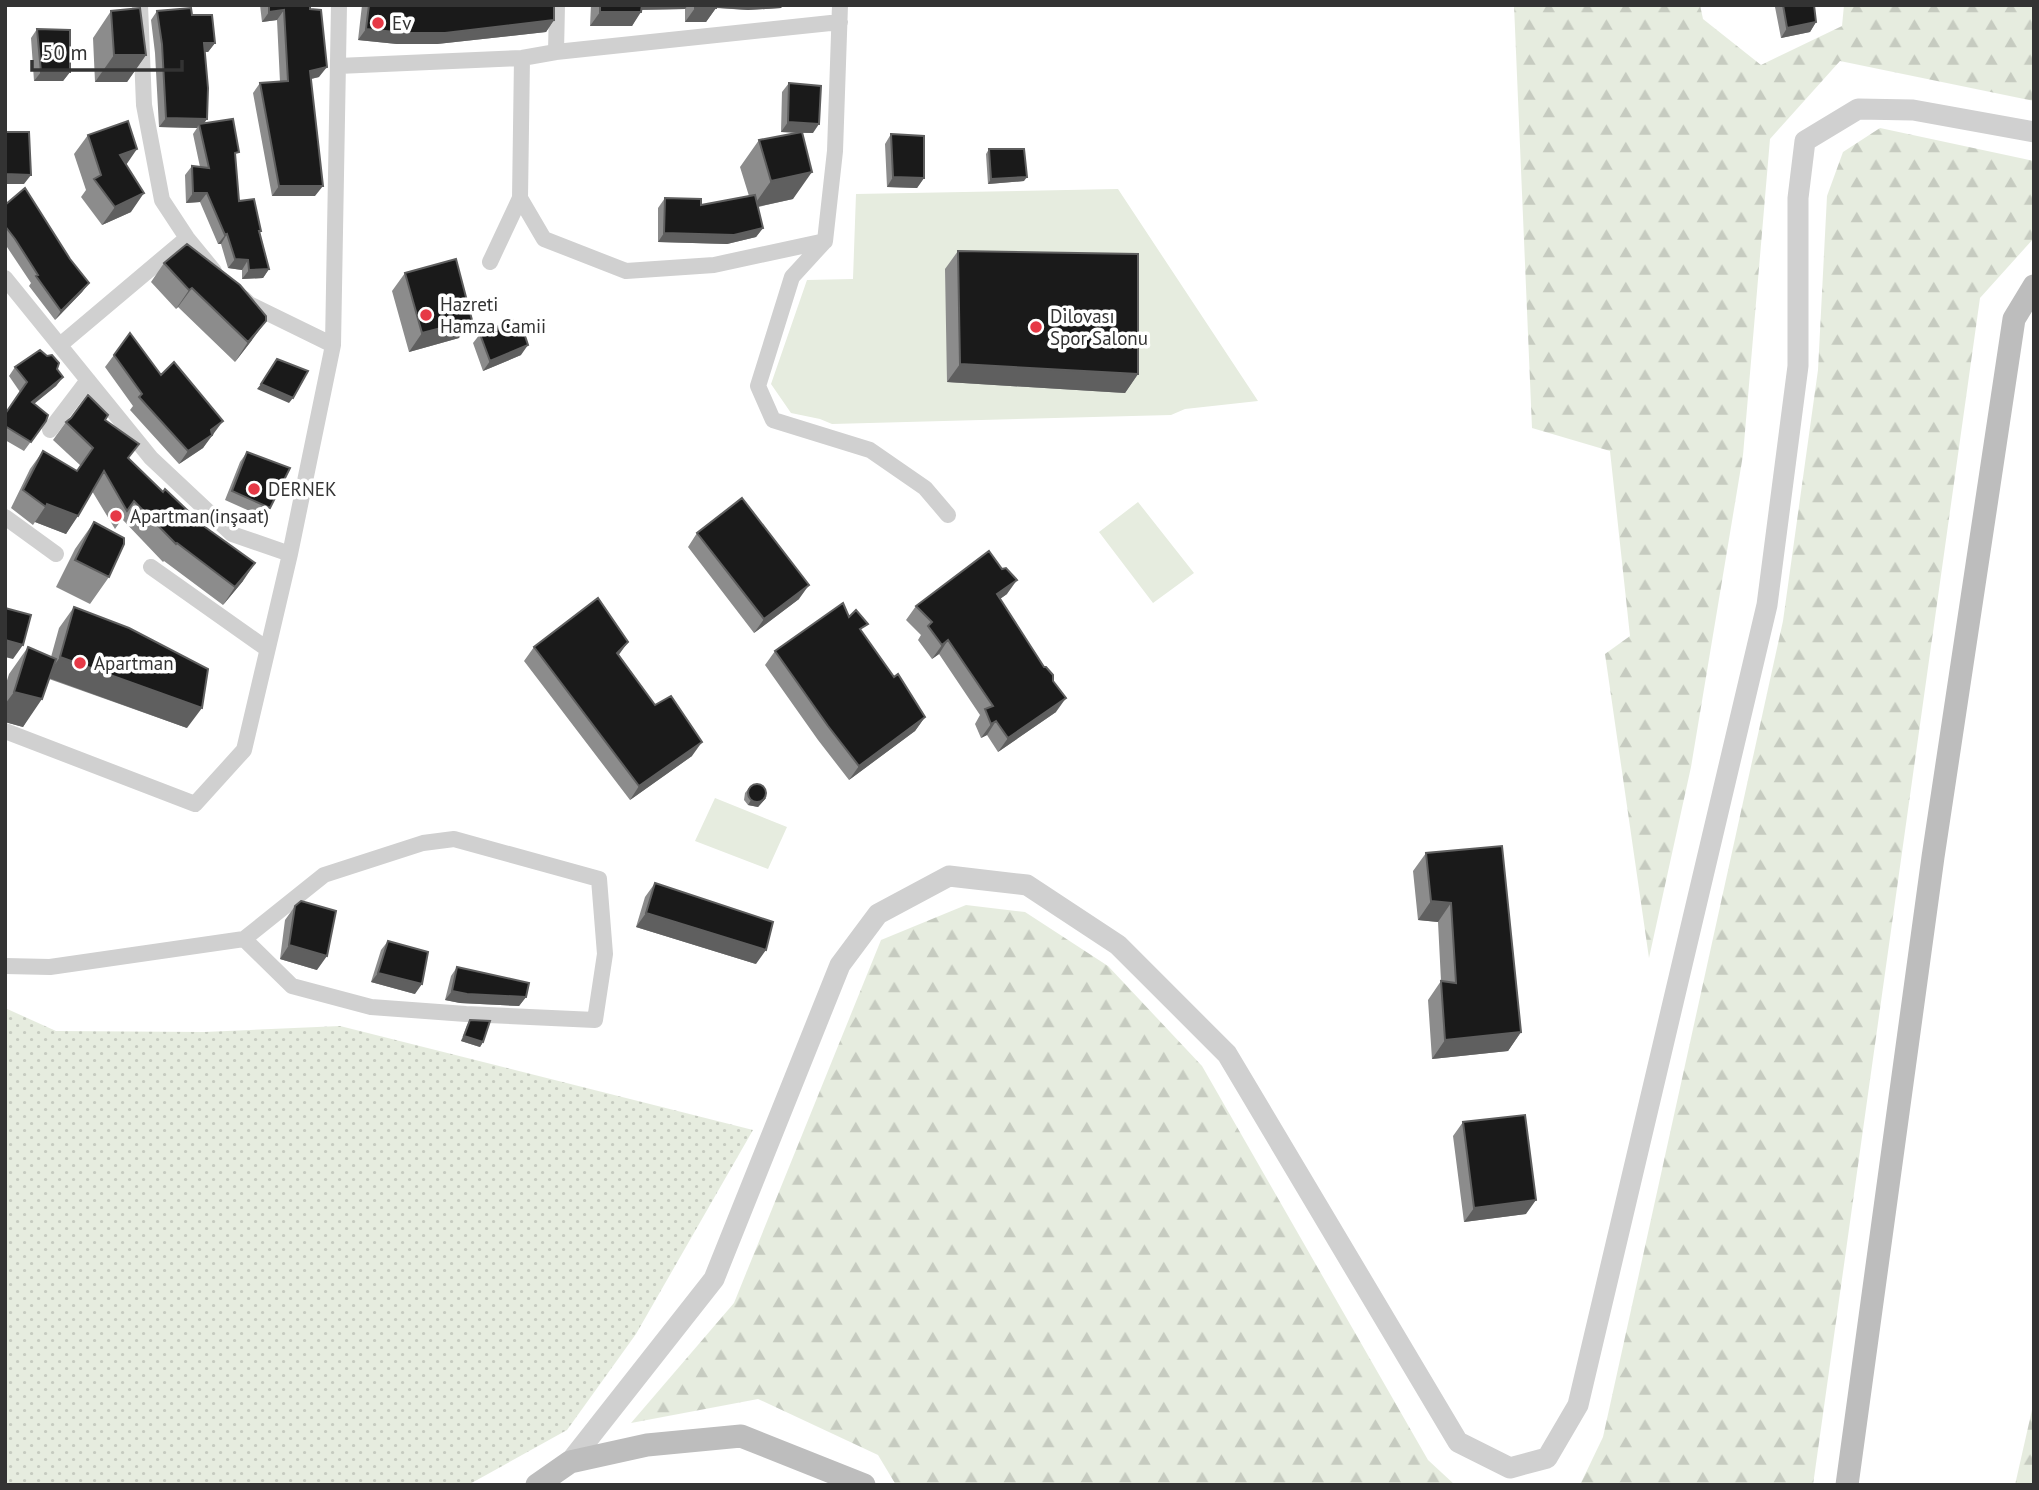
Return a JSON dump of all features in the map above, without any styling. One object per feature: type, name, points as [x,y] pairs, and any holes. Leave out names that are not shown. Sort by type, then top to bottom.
[{"type":"main road","points":[[1847,1485],[1933,857],[2014,319],[2034,286]]},
{"type":"main road","points":[[537,1485],[570,1462],[647,1445],[741,1436],[864,1485]]},
{"type":"street","points":[[140,5],[144,105],[162,200],[187,238],[226,284],[249,304],[333,345]]},
{"type":"street","points":[[5,731],[195,804],[244,750],[333,345],[339,5]]},
{"type":"street","points":[[556,52],[557,5]]},
{"type":"street","points":[[841,5],[835,151],[825,241],[792,277],[758,386],[773,420],[870,450],[925,488],[948,515]]},
{"type":"street","points":[[338,66],[523,58],[556,52],[840,22]]},
{"type":"street","points":[[490,262],[520,198],[523,58]]},
{"type":"street","points":[[570,1462],[713,1279],[841,965],[878,914],[949,876],[1027,885],[1118,945],[1227,1054],[1458,1442],[1510,1468],[1547,1458],[1578,1405],[1767,605],[1798,366],[1798,198],[1805,141],[1858,109],[1913,110],[2034,132]]},
{"type":"street","points":[[520,198],[544,239],[626,271],[714,265],[825,241]]},
{"type":"street","points":[[60,345],[187,238]]},
{"type":"street","points":[[5,278],[150,458],[232,534],[289,554]]},
{"type":"street","points":[[50,430],[88,380]]},
{"type":"street","points":[[5,517],[56,554]]},
{"type":"street","points":[[151,567],[267,649]]},
{"type":"street","points":[[5,966],[50,967],[244,939],[324,875],[423,843],[454,839],[599,879],[605,954],[595,1020],[491,1016],[371,1007],[292,986],[244,939]]},
{"type":"green space","points":[[1514,5],[1700,5],[1703,19],[1761,65],[1842,26],[1844,5],[2034,5],[2034,101],[1840,61],[1770,139],[1743,455],[1691,767],[1649,958],[1605,654],[1630,636],[1610,451],[1532,428]]},
{"type":"green space","points":[[1880,128],[2034,161],[2034,238],[1980,298],[1813,1485],[1580,1485],[1603,1437],[1783,621],[1818,370],[1827,196],[1843,152]]},
{"type":"green space","points":[[1118,189],[1258,401],[1185,409],[1171,415],[832,424],[791,413],[771,384],[807,280],[853,279],[856,194]]},
{"type":"green space","points":[[1138,502],[1194,573],[1153,603],[1099,532]]},
{"type":"green space","points":[[715,798],[787,827],[768,869],[695,841]]},
{"type":"green space","points":[[966,905],[1025,912],[1108,966],[1202,1066],[1428,1460],[1455,1485],[896,1485],[878,1455],[758,1399],[631,1423],[734,1303],[881,940]]},
{"type":"green space","points":[[5,1008],[56,1031],[204,1032],[340,1026],[753,1130],[636,1334],[567,1430],[468,1485],[5,1485]]},
{"type":"green space","points":[[2034,1401],[2034,1485],[2015,1485]]},
{"type":"building","points":[[269,5],[310,5],[310,9],[321,10],[327,67],[310,71],[323,186],[279,186],[260,83],[288,81],[284,10],[269,12]]},
{"type":"building","points":[[369,5],[554,5],[554,20],[445,33],[405,33],[366,29]]},
{"type":"building","points":[[600,5],[642,5],[641,12],[600,12]]},
{"type":"building","points":[[695,5],[716,5],[716,8],[695,8]]},
{"type":"building","points":[[1783,5],[1814,5],[1816,22],[1787,28]]},
{"type":"building","points":[[140,8],[146,55],[114,55],[111,11]]},
{"type":"building","points":[[191,8],[192,15],[212,15],[215,43],[204,43],[208,88],[207,119],[166,118],[162,44],[157,11]]},
{"type":"building","points":[[37,29],[70,30],[70,72],[41,72]]},
{"type":"building","points":[[789,83],[821,86],[819,124],[788,122]]},
{"type":"building","points":[[233,119],[239,152],[235,153],[239,201],[254,199],[269,269],[249,270],[248,260],[235,259],[227,234],[225,235],[207,193],[193,193],[192,166],[209,168],[199,124]]},
{"type":"building","points":[[128,121],[137,149],[120,155],[144,193],[115,207],[94,179],[101,175],[88,135]]},
{"type":"building","points":[[5,132],[29,132],[31,175],[5,174]]},
{"type":"building","points":[[802,132],[812,172],[771,181],[759,140]]},
{"type":"building","points":[[891,134],[924,136],[924,178],[893,177]]},
{"type":"building","points":[[989,149],[1024,149],[1027,177],[991,179]]},
{"type":"building","points":[[25,188],[70,259],[89,283],[61,311],[5,226],[5,205]]},
{"type":"building","points":[[755,195],[763,228],[734,235],[664,233],[665,198],[701,199],[701,205]]},
{"type":"building","points":[[187,244],[240,285],[266,316],[266,321],[248,342],[192,288],[189,290],[164,263]]},
{"type":"building","name":"Dilovası Spor Salonu","points":[[958,251],[1138,254],[1138,374],[960,364]]},
{"type":"building","points":[[456,259],[472,320],[422,333],[405,273]]},
{"type":"building","points":[[513,320],[518,328],[522,327],[528,345],[490,361],[480,334]]},
{"type":"building","points":[[130,333],[161,375],[174,362],[223,421],[211,430],[212,435],[188,451],[139,397],[142,394],[114,355]]},
{"type":"building","points":[[40,350],[47,356],[52,355],[59,363],[57,369],[63,377],[32,402],[48,415],[31,442],[5,426],[5,414],[27,382],[15,367]]},
{"type":"building","points":[[277,359],[308,371],[293,398],[261,384]]},
{"type":"building","points":[[88,395],[108,415],[105,420],[139,444],[128,458],[205,527],[255,563],[235,587],[176,544],[134,501],[127,511],[104,471],[78,516],[47,504],[46,507],[23,490],[43,451],[77,471],[93,448],[66,422]]},
{"type":"building","name":"DERNEK","points":[[247,452],[290,468],[270,508],[232,491]]},
{"type":"building","points":[[742,498],[809,585],[764,619],[697,533]]},
{"type":"building","points":[[94,522],[124,538],[124,544],[109,577],[75,560]]},
{"type":"building","points":[[989,551],[1002,569],[1006,568],[1017,580],[997,594],[1066,698],[1008,738],[996,721],[991,724],[985,709],[993,706],[948,640],[942,645],[928,626],[932,622],[916,606]]},
{"type":"building","points":[[598,598],[628,642],[617,653],[655,705],[671,696],[702,742],[639,786],[534,647]]},
{"type":"building","points":[[843,603],[849,617],[856,610],[868,624],[860,629],[894,677],[898,674],[925,717],[859,766],[775,651]]},
{"type":"building","points":[[74,607],[129,628],[208,669],[202,708],[60,657]]},
{"type":"building","points":[[5,608],[31,615],[23,645],[5,640]]},
{"type":"building","points":[[28,647],[56,659],[42,699],[14,692]]},
{"type":"building","points":[[757,784],[765,789],[766,793],[761,801],[757,802],[749,797],[748,793],[753,785]]},
{"type":"building","points":[[1502,846],[1521,1032],[1445,1040],[1441,981],[1456,983],[1451,903],[1431,901],[1426,853]]},
{"type":"building","points":[[655,883],[773,922],[766,950],[646,913]]},
{"type":"building","points":[[301,901],[336,911],[327,956],[289,945],[295,906]]},
{"type":"building","points":[[388,941],[428,952],[422,984],[378,973]]},
{"type":"building","points":[[457,967],[529,983],[526,997],[452,991]]},
{"type":"building","points":[[470,1020],[490,1021],[483,1042],[464,1036]]},
{"type":"building","points":[[1525,1115],[1536,1200],[1474,1208],[1463,1122]]},
{"type":"place","name":"Ev","points":[[378,23]]},
{"type":"place","name":"Hazreti Hamza Camii","points":[[426,315]]},
{"type":"place","name":"Dilovası Spor Salonu","points":[[1036,327]]},
{"type":"place","name":"DERNEK","points":[[254,489]]},
{"type":"place","name":"Apartman(inşaat)","points":[[116,516]]},
{"type":"place","name":"Apartman","points":[[80,663]]}]
